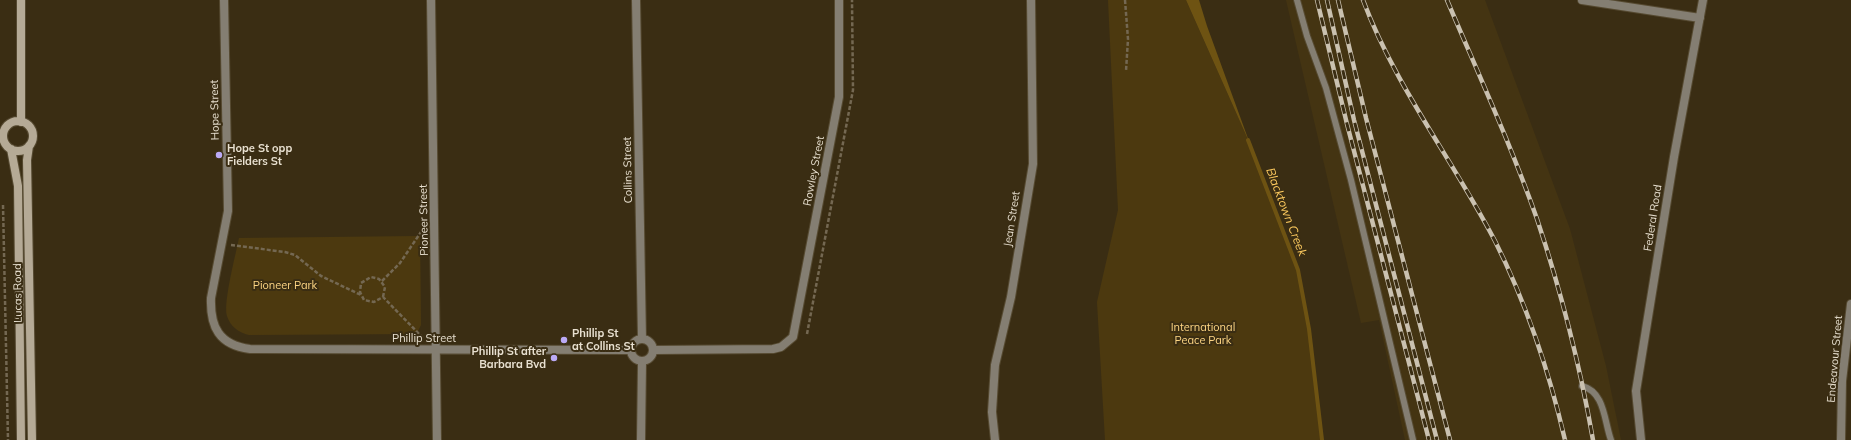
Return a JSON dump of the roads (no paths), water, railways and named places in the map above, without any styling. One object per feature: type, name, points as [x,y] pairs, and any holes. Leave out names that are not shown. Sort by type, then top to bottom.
[{"type":"street","points":[[21,0],[21,122]]},
{"type":"street","name":"Hope Street","points":[[220,336],[212,322],[210,311],[211,298],[227,219],[228,198],[224,0]]},
{"type":"street","name":"Pioneer Street","points":[[431,0],[437,350],[437,440]]},
{"type":"street","name":"Collins Street","points":[[636,0],[642,339]]},
{"type":"street","name":"Rowley Street","points":[[654,350],[773,349],[781,347],[793,337],[839,97],[839,0]]},
{"type":"street","name":"Jean Street","points":[[995,440],[992,412],[995,365],[1011,298],[1033,164],[1031,0]]},
{"type":"street","points":[[1582,0],[1700,18]]},
{"type":"street","name":"Federal Road","points":[[1641,440],[1636,390],[1674,157],[1703,0]]},
{"type":"street","points":[[21,122],[30,127],[33,136],[29,146],[21,151],[11,149],[5,144],[2,136],[9,125],[21,122]]},
{"type":"street","name":"Lucas Road","points":[[29,146],[27,160],[32,440]]},
{"type":"street","name":"Lucas Road","points":[[11,149],[18,186],[21,440]]},
{"type":"street","name":"Endeavour Street","points":[[1841,440],[1842,382],[1851,304]]},
{"type":"street","name":"Phillip Street","points":[[220,336],[233,345],[250,349],[631,350]]},
{"type":"street","points":[[642,339],[649,340],[654,350],[650,358],[642,362],[634,358],[631,350],[636,341],[642,339]]},
{"type":"street","points":[[641,440],[642,362]]},
{"type":"lane","points":[[1297,0],[1307,36],[1326,88],[1351,180],[1413,440]]},
{"type":"lane","points":[[1582,386],[1593,391],[1599,399],[1611,440]]},
{"type":"waterway","name":"Blacktown Creek","points":[[1248,140],[1298,270],[1309,329],[1322,440]]},
{"type":"railway","points":[[1317,0],[1347,124],[1429,440]]},
{"type":"railway","points":[[1327,0],[1354,120],[1437,440]]},
{"type":"railway","points":[[1338,0],[1366,118],[1450,440]]},
{"type":"railway","points":[[1363,0],[1391,63],[1479,211],[1507,265],[1536,339],[1552,389],[1565,440]]},
{"type":"railway","points":[[1447,0],[1505,136],[1537,219],[1569,329],[1593,440]]},
{"type":"place","name":"Hope St opp Fielders St","points":[[219,155]]},
{"type":"place","name":"Phillip St at Collins St","points":[[564,340]]},
{"type":"place","name":"Phillip St after Barbara Bvd","points":[[554,358]]},
{"type":"park label","name":"Pioneer Park","points":[[285,286]]},
{"type":"park label","name":"International Peace Park","points":[[1203,334]]}]
